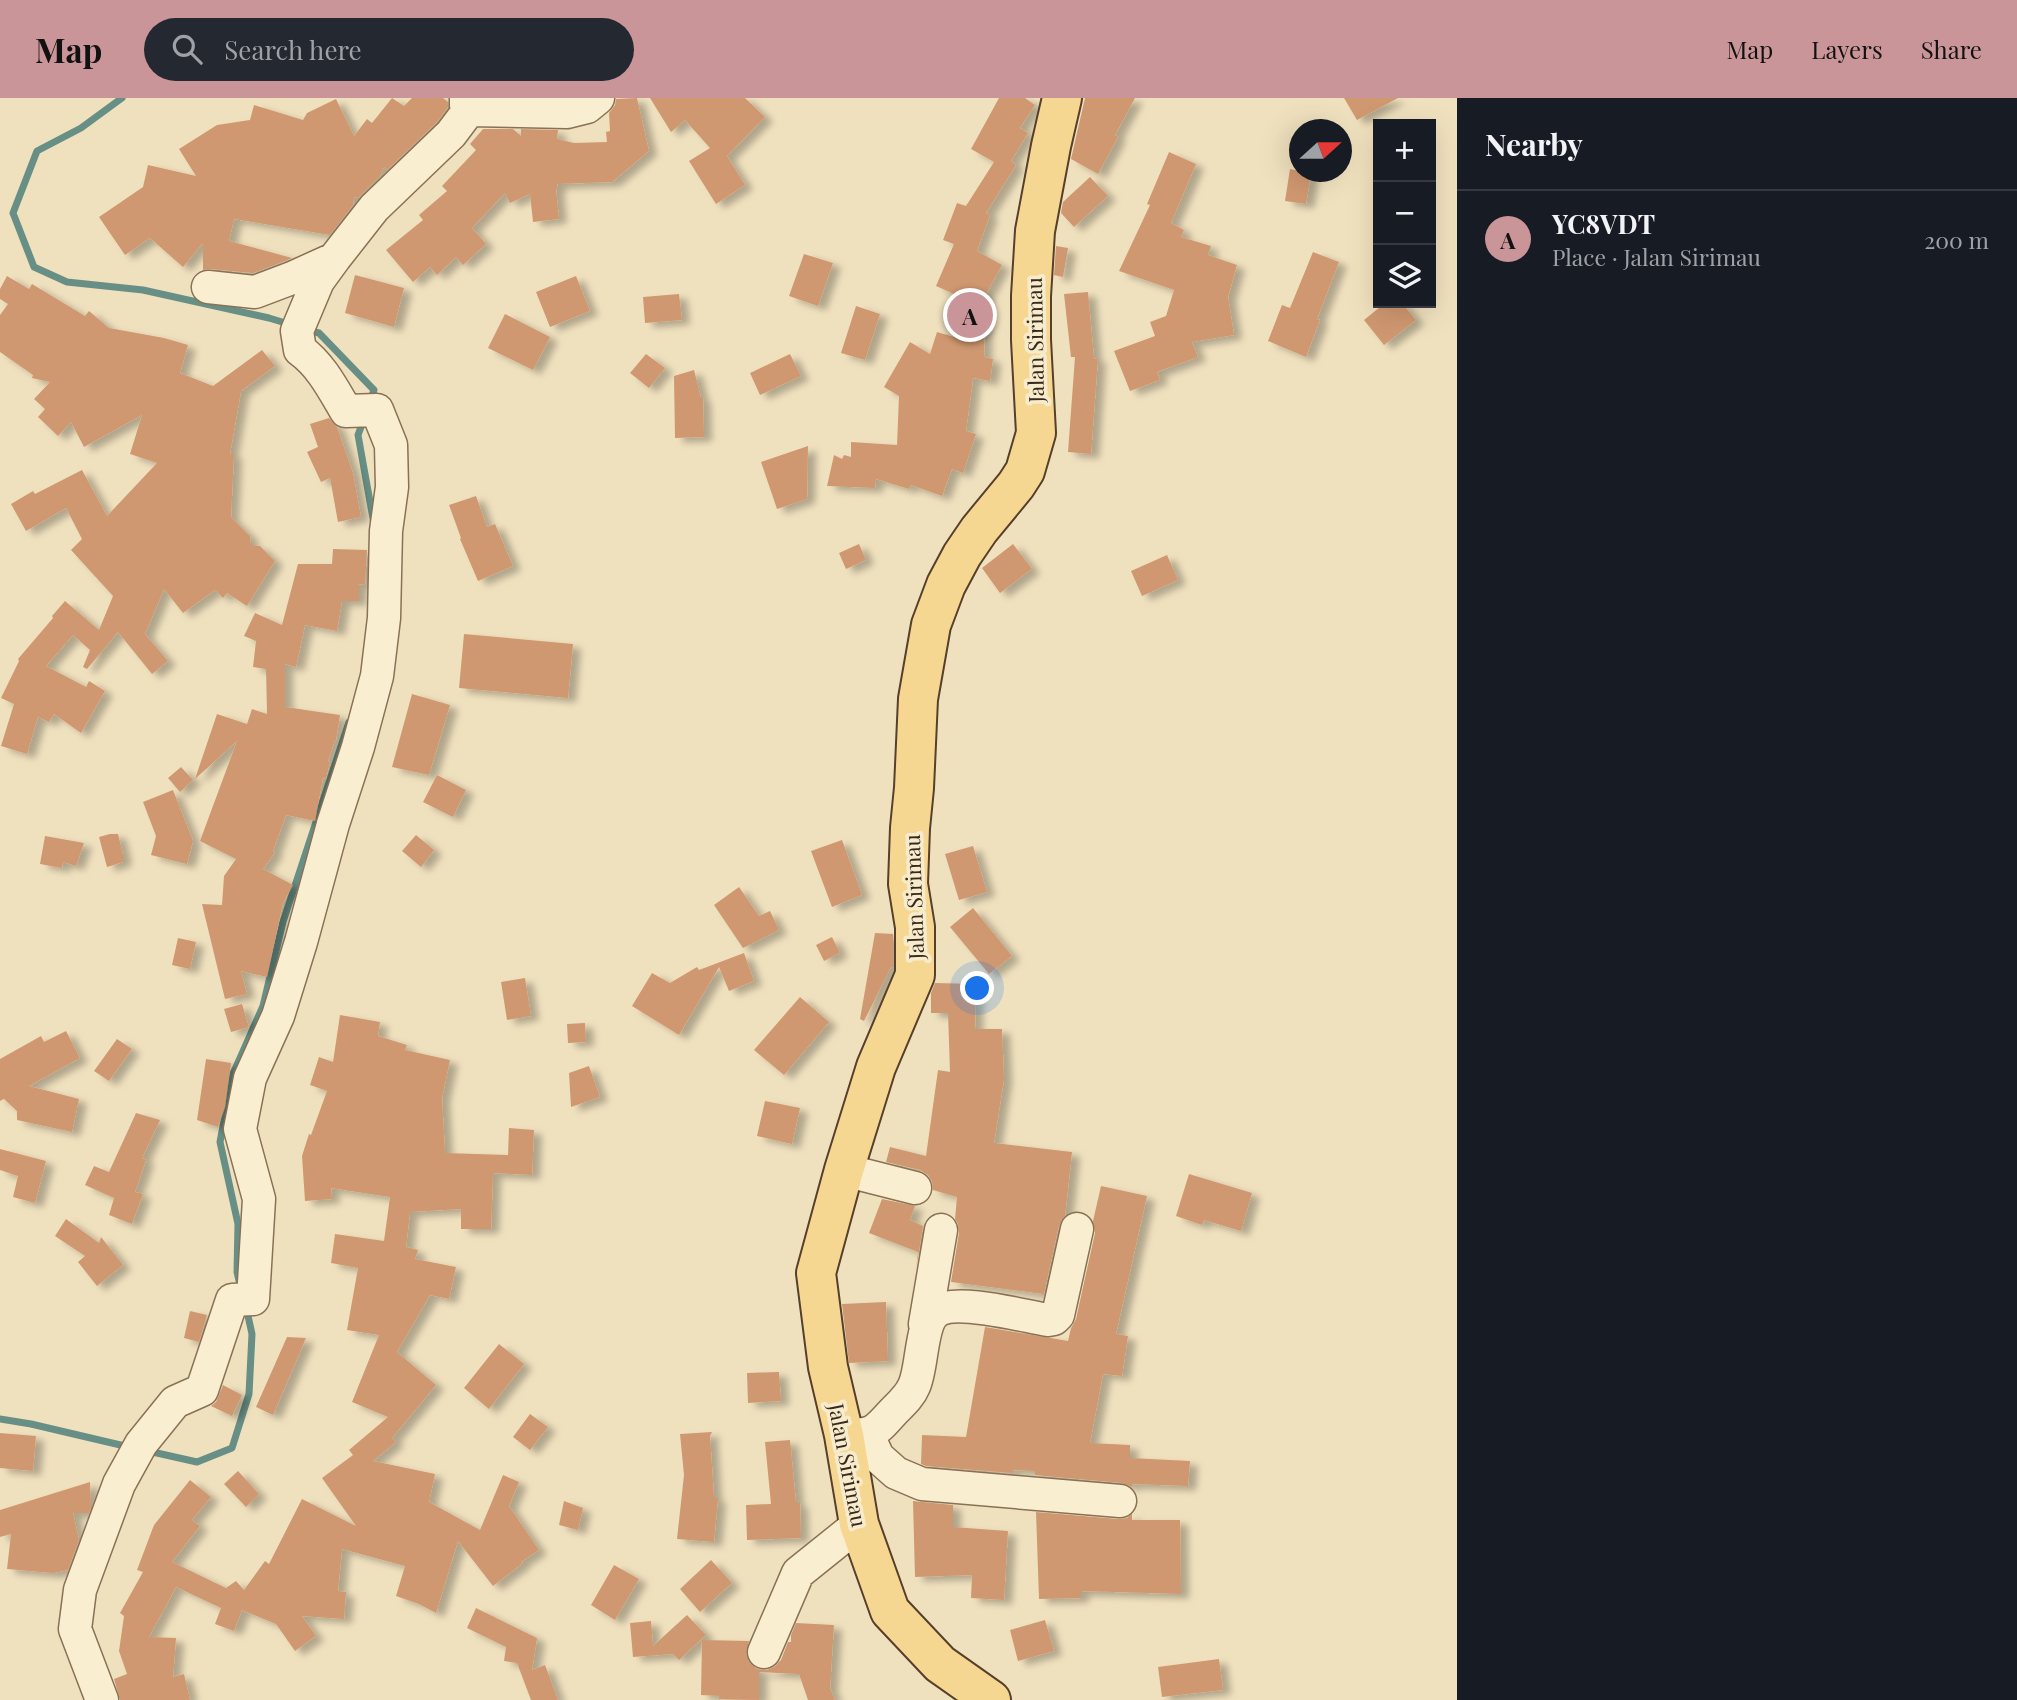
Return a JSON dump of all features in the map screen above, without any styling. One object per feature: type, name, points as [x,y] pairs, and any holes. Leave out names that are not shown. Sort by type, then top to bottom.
[{"type":"main road","name":"Jalan Sirimau","points":[[991,1700],[940,1664],[890,1611],[859,1524],[856,1435],[828,1367],[816,1273],[876,1067],[915,975],[915,927],[908,884],[910,828],[915,788],[918,699],[931,625],[946,585],[962,555],[1025,471],[1036,433],[1031,310],[1035,231],[1062,98]]},
{"type":"street","points":[[102,1700],[75,1629],[80,1590],[119,1485],[136,1453],[176,1402],[202,1390],[243,1300],[259,1199],[240,1129],[250,1078],[282,1004],[377,676],[384,618],[386,531],[392,487],[391,445],[377,410],[346,411],[312,358],[300,350],[297,331],[326,270],[381,201],[451,134],[467,105],[567,112],[587,107],[598,98]]},
{"type":"street","points":[[208,287],[254,292],[292,278],[326,270]]},
{"type":"street","points":[[844,1170],[915,1188]]},
{"type":"street","points":[[940,1230],[925,1324],[937,1311],[962,1305],[1055,1319],[1077,1229]]},
{"type":"street","points":[[928,1321],[914,1388],[879,1428],[856,1435],[878,1457],[896,1473],[922,1484],[1119,1501]]},
{"type":"street","points":[[764,1651],[798,1573],[859,1524]]},
{"type":"building","points":[[392,98],[404,106],[412,98],[443,98],[448,102],[448,107],[437,122],[387,170],[384,167],[380,176],[358,198],[354,197],[353,205],[330,235],[234,219],[229,241],[292,258],[285,261],[253,273],[203,270],[203,243],[183,267],[150,238],[125,255],[99,217],[143,187],[148,165],[196,176],[179,149],[217,125],[250,120],[254,105],[303,120],[307,113],[336,99],[354,136],[367,119],[372,123]]},
{"type":"building","points":[[637,98],[649,151],[612,182],[557,184],[559,219],[533,222],[530,194],[510,203],[505,193],[472,228],[486,244],[463,265],[456,257],[437,275],[430,267],[413,282],[386,250],[423,220],[419,215],[447,191],[442,186],[476,150],[470,144],[483,129],[513,129],[521,136],[521,129],[558,130],[557,139],[574,143],[607,142],[606,132],[610,131],[609,113],[616,99]]},
{"type":"building","points":[[650,98],[745,98],[765,117],[727,156],[745,185],[716,204],[689,161],[710,148],[685,120],[671,132]]},
{"type":"building","points":[[999,98],[1025,98],[1035,105],[1020,128],[1028,133],[1011,161],[1016,165],[986,213],[990,215],[977,251],[1002,265],[985,296],[984,357],[993,359],[990,381],[973,378],[966,431],[976,434],[963,473],[952,469],[942,496],[911,485],[909,489],[876,479],[875,488],[827,486],[834,455],[842,459],[844,455],[851,457],[851,442],[897,445],[899,396],[884,387],[910,342],[930,354],[937,332],[954,337],[954,294],[936,286],[954,244],[943,240],[957,203],[966,206],[994,162],[971,149]]},
{"type":"building","points":[[1085,98],[1135,98],[1098,174],[1071,159]]},
{"type":"building","points":[[1344,98],[1398,98],[1357,120]]},
{"type":"building","points":[[1169,152],[1196,164],[1171,223],[1184,230],[1181,237],[1211,246],[1208,255],[1237,265],[1228,297],[1234,335],[1192,342],[1198,357],[1157,372],[1160,380],[1130,391],[1114,351],[1155,336],[1150,322],[1166,316],[1174,290],[1119,271],[1150,205],[1147,204]]},
{"type":"building","points":[[1289,175],[1289,182],[1310,182],[1306,204],[1285,201]]},
{"type":"building","points":[[1090,177],[1108,196],[1074,227],[1061,213],[1063,202]]},
{"type":"building","points":[[1056,246],[1068,248],[1063,277],[1054,275]]},
{"type":"building","points":[[1313,252],[1339,262],[1306,357],[1268,341],[1282,305],[1290,308]]},
{"type":"building","points":[[804,254],[833,263],[818,306],[789,296]]},
{"type":"building","points":[[355,275],[404,288],[394,327],[345,313]]},
{"type":"building","points":[[7,276],[29,289],[32,284],[85,316],[89,311],[109,328],[188,345],[180,373],[213,386],[262,350],[275,366],[241,391],[230,454],[234,454],[231,517],[250,536],[251,545],[260,546],[275,561],[247,606],[227,593],[223,598],[215,590],[183,613],[164,589],[145,634],[168,661],[152,674],[118,632],[87,669],[83,667],[90,650],[73,635],[46,666],[86,687],[89,681],[105,691],[81,733],[54,714],[49,722],[38,717],[27,754],[1,746],[14,704],[1,698],[18,659],[65,601],[99,630],[113,596],[71,550],[82,539],[66,508],[26,531],[11,504],[33,491],[35,494],[82,470],[107,516],[157,463],[130,454],[142,415],[84,447],[71,422],[58,436],[38,417],[45,409],[34,399],[50,382],[32,378],[33,375],[0,352],[0,315],[8,304],[0,299],[0,289]]},
{"type":"building","points":[[576,276],[590,311],[550,327],[536,292]]},
{"type":"building","points":[[1088,292],[1094,359],[1098,358],[1091,454],[1068,452],[1075,357],[1071,357],[1064,294]]},
{"type":"building","points":[[679,294],[682,320],[645,323],[643,297]]},
{"type":"building","points":[[856,306],[880,314],[865,360],[841,353]]},
{"type":"building","points":[[1379,308],[1406,308],[1416,320],[1384,345],[1364,320]]},
{"type":"building","points":[[505,314],[550,337],[533,370],[488,348]]},
{"type":"building","points":[[646,354],[665,368],[649,388],[630,373]]},
{"type":"building","points":[[790,354],[801,376],[760,395],[750,373]]},
{"type":"building","points":[[694,370],[703,398],[704,437],[675,438],[674,376]]},
{"type":"building","points":[[329,418],[337,427],[353,473],[361,517],[338,522],[330,478],[321,482],[307,452],[318,447],[310,424]]},
{"type":"building","points":[[808,446],[807,499],[777,509],[761,462]]},
{"type":"building","points":[[476,496],[487,527],[495,524],[513,566],[478,581],[449,505]]},
{"type":"building","points":[[859,544],[866,560],[846,569],[839,553]]},
{"type":"building","points":[[1013,544],[1032,569],[1000,593],[982,568]]},
{"type":"building","points":[[333,549],[367,550],[365,585],[359,584],[359,601],[342,601],[337,631],[305,625],[296,667],[285,664],[285,707],[340,715],[336,740],[328,761],[326,779],[323,778],[315,821],[286,815],[273,851],[275,852],[263,869],[293,885],[283,903],[267,977],[241,971],[247,994],[225,999],[202,904],[222,905],[224,876],[236,859],[200,841],[237,741],[195,779],[217,714],[247,724],[252,709],[267,714],[266,669],[253,667],[256,641],[244,636],[255,613],[282,625],[298,564],[332,564]]},
{"type":"building","points":[[1167,555],[1178,580],[1142,596],[1131,571]]},
{"type":"building","points":[[464,634],[573,644],[568,698],[459,688]]},
{"type":"building","points":[[412,694],[450,705],[429,775],[392,767]]},
{"type":"building","points":[[181,767],[193,780],[180,792],[168,778]]},
{"type":"building","points":[[437,775],[466,790],[453,817],[423,802]]},
{"type":"building","points":[[173,790],[193,841],[187,864],[151,855],[156,836],[143,802]]},
{"type":"building","points":[[118,834],[123,862],[107,867],[99,837]]},
{"type":"building","points":[[416,835],[434,850],[421,867],[402,851]]},
{"type":"building","points":[[45,836],[84,843],[76,866],[63,862],[62,868],[40,864]]},
{"type":"building","points":[[842,840],[862,895],[832,907],[811,851]]},
{"type":"building","points":[[973,846],[987,892],[959,900],[945,854]]},
{"type":"building","points":[[739,887],[759,916],[770,911],[779,930],[743,948],[714,905]]},
{"type":"building","points":[[973,908],[1012,956],[989,974],[950,927]]},
{"type":"building","points":[[875,933],[893,934],[893,968],[891,967],[864,1021],[860,1019]]},
{"type":"building","points":[[832,937],[840,953],[824,961],[816,945]]},
{"type":"building","points":[[178,938],[196,942],[190,969],[172,965]]},
{"type":"building","points":[[744,953],[754,981],[729,991],[719,967],[679,1035],[632,1006],[652,973],[670,983],[697,967],[699,970]]},
{"type":"building","points":[[525,978],[531,1016],[507,1020],[501,982]]},
{"type":"building","points":[[935,983],[976,984],[975,1029],[1002,1029],[1004,1079],[994,1143],[1072,1152],[1065,1216],[1059,1225],[1044,1294],[951,1282],[959,1233],[955,1219],[957,1197],[933,1190],[928,1175],[920,1170],[886,1162],[890,1147],[926,1156],[938,1070],[950,1072],[948,1013],[931,1013],[931,993]]},
{"type":"building","points":[[800,997],[829,1022],[784,1075],[754,1050]]},
{"type":"building","points":[[242,1004],[249,1027],[231,1032],[224,1009]]},
{"type":"building","points":[[340,1015],[380,1022],[378,1036],[407,1045],[405,1050],[450,1060],[442,1098],[445,1153],[508,1155],[509,1128],[534,1130],[532,1175],[493,1173],[491,1229],[461,1229],[461,1209],[410,1212],[406,1247],[418,1250],[415,1259],[456,1267],[449,1299],[430,1295],[397,1352],[436,1385],[392,1438],[396,1442],[373,1461],[435,1474],[429,1502],[480,1530],[503,1475],[519,1482],[509,1506],[539,1550],[493,1586],[458,1541],[436,1613],[396,1596],[405,1566],[342,1549],[338,1591],[346,1592],[344,1619],[302,1616],[316,1636],[295,1651],[276,1624],[242,1610],[234,1631],[215,1624],[221,1608],[176,1587],[149,1637],[176,1638],[173,1677],[184,1674],[190,1700],[120,1700],[114,1679],[127,1674],[119,1651],[124,1616],[120,1613],[143,1572],[137,1570],[154,1525],[190,1480],[211,1497],[192,1520],[200,1526],[172,1562],[226,1588],[236,1581],[244,1590],[265,1561],[269,1564],[302,1499],[356,1526],[322,1478],[353,1455],[349,1450],[388,1417],[352,1402],[379,1335],[347,1330],[358,1268],[331,1263],[335,1234],[384,1241],[390,1197],[331,1188],[332,1199],[305,1201],[302,1156],[327,1091],[310,1085],[319,1057],[333,1062]]},
{"type":"building","points":[[585,1023],[586,1042],[568,1043],[567,1024]]},
{"type":"building","points":[[66,1031],[80,1058],[29,1086],[79,1099],[72,1132],[17,1120],[17,1111],[4,1099],[0,1101],[0,1059],[41,1036],[44,1042]]},
{"type":"building","points":[[117,1039],[132,1049],[109,1081],[94,1071]]},
{"type":"building","points":[[206,1059],[231,1063],[225,1107],[218,1127],[197,1120]]},
{"type":"building","points":[[589,1066],[600,1097],[571,1107],[569,1073]]},
{"type":"building","points":[[765,1101],[800,1108],[792,1144],[757,1136]]},
{"type":"building","points":[[136,1113],[160,1120],[142,1158],[146,1160],[135,1192],[143,1194],[132,1224],[109,1215],[114,1198],[85,1185],[94,1166],[109,1172]]},
{"type":"building","points":[[0,1149],[46,1161],[35,1203],[13,1197],[18,1176],[0,1170]]},
{"type":"building","points":[[1189,1174],[1252,1193],[1241,1231],[1204,1220],[1202,1225],[1176,1216]]},
{"type":"building","points":[[1101,1186],[1147,1196],[1116,1334],[1128,1336],[1122,1376],[1103,1374],[1090,1443],[1130,1445],[1130,1458],[1190,1461],[1188,1486],[1132,1484],[1132,1487],[1122,1483],[1035,1475],[1035,1471],[1012,1470],[1012,1473],[921,1464],[922,1435],[966,1437],[985,1327],[1068,1341],[1076,1319],[1095,1233],[1093,1221]]},
{"type":"building","points":[[882,1199],[915,1206],[910,1220],[923,1226],[916,1269],[918,1252],[869,1233]]},
{"type":"building","points":[[66,1219],[99,1243],[101,1237],[123,1265],[97,1286],[78,1262],[85,1256],[55,1236]]},
{"type":"building","points":[[886,1302],[888,1361],[849,1363],[842,1304]]},
{"type":"building","points":[[190,1311],[207,1315],[199,1342],[184,1338]]},
{"type":"building","points":[[287,1337],[306,1338],[273,1415],[256,1407]]},
{"type":"building","points":[[499,1344],[524,1364],[489,1409],[464,1388]]},
{"type":"building","points":[[779,1372],[781,1401],[748,1403],[747,1373]]},
{"type":"building","points":[[223,1385],[242,1395],[232,1416],[211,1406],[216,1402]]},
{"type":"building","points":[[530,1414],[548,1427],[530,1450],[513,1437]]},
{"type":"building","points":[[712,1432],[710,1436],[714,1498],[718,1498],[714,1542],[677,1539],[684,1475],[680,1434]]},
{"type":"building","points":[[0,1433],[36,1436],[33,1471],[0,1468]]},
{"type":"building","points":[[790,1440],[796,1503],[800,1503],[801,1538],[747,1540],[746,1505],[771,1504],[765,1442]]},
{"type":"building","points":[[238,1471],[259,1494],[246,1507],[224,1484]]},
{"type":"building","points":[[90,1482],[89,1513],[73,1513],[79,1540],[68,1570],[53,1573],[7,1569],[11,1534],[0,1537],[0,1510]]},
{"type":"building","points":[[564,1501],[583,1508],[578,1530],[559,1525]]},
{"type":"building","points":[[913,1501],[953,1505],[953,1527],[1008,1531],[1004,1600],[971,1598],[972,1575],[915,1577]]},
{"type":"building","points":[[1036,1512],[1118,1519],[1132,1514],[1132,1520],[1180,1520],[1181,1594],[1081,1591],[1081,1598],[1039,1599]]},
{"type":"building","points":[[711,1560],[732,1583],[700,1612],[680,1589]]},
{"type":"building","points":[[614,1565],[639,1579],[615,1620],[591,1605]]},
{"type":"building","points":[[476,1608],[537,1638],[532,1670],[545,1665],[558,1700],[531,1700],[517,1663],[504,1661],[506,1647],[467,1628]]},
{"type":"building","points":[[687,1615],[706,1635],[679,1660],[673,1654],[633,1657],[630,1623],[651,1621],[653,1646]]},
{"type":"building","points":[[1045,1620],[1054,1651],[1018,1661],[1010,1630]]},
{"type":"building","points":[[796,1623],[834,1625],[830,1688],[835,1700],[808,1700],[799,1674],[759,1672],[759,1700],[719,1699],[719,1696],[701,1695],[702,1640],[749,1641],[746,1653],[749,1662],[757,1669],[767,1670],[781,1660],[788,1642],[791,1642]]},
{"type":"building","points":[[1219,1659],[1223,1690],[1162,1697],[1158,1667]]},
{"type":"waterway","points":[[122,98],[81,128],[37,151],[13,213],[34,267],[67,282],[143,290],[292,325]]},
{"type":"waterway","points":[[307,330],[319,333],[374,390],[370,401]]},
{"type":"waterway","points":[[364,419],[358,435],[374,524]]},
{"type":"waterway","points":[[240,1285],[237,1272],[238,1224],[220,1142],[233,1074],[263,1006],[283,922],[349,722]]},
{"type":"waterway","points":[[148,1451],[197,1462],[232,1448],[249,1394],[252,1334],[246,1307]]},
{"type":"waterway","points":[[0,1419],[129,1447]]},
{"type":"place","name":"YC8VDT","points":[[970,315]]}]
